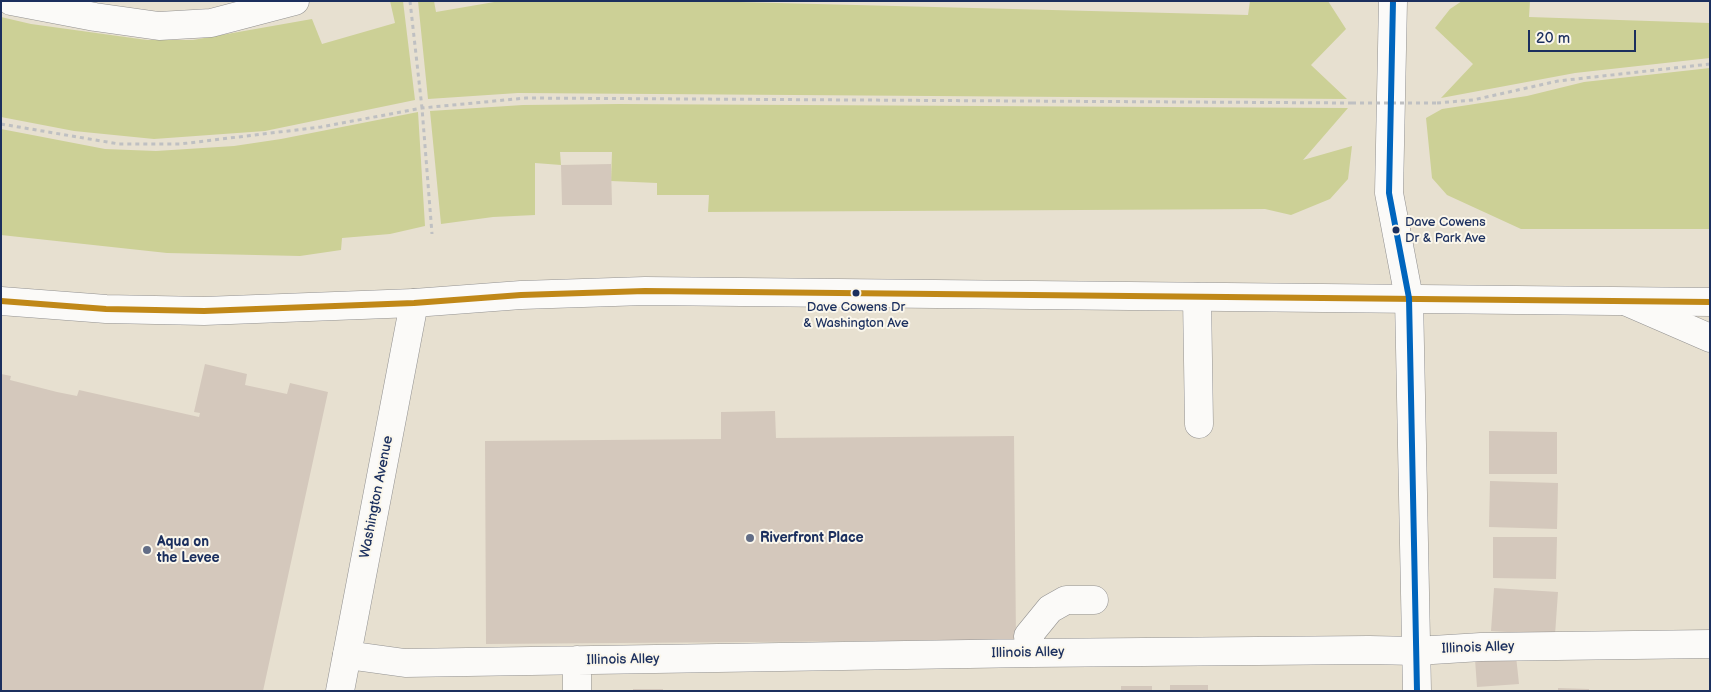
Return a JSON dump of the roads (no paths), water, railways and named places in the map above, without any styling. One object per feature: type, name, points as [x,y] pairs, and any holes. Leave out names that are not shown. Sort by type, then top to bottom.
[{"type":"main road","points":[[12,1],[95,17],[159,26],[211,23],[295,1]]},
{"type":"main road","points":[[1393,1],[1389,193],[1409,298],[1417,691]]},
{"type":"main road","points":[[1,301],[106,309],[204,311],[414,303],[521,295],[644,291],[1710,302]]},
{"type":"main road","points":[[1197,297],[1199,424]]},
{"type":"main road","points":[[1627,302],[1710,338]]},
{"type":"main road","name":"Washington Avenue","points":[[340,691],[414,303]]},
{"type":"main road","points":[[1031,653],[1028,636],[1050,610],[1066,600],[1094,600]]},
{"type":"main road","name":"Illinois Alley","points":[[347,655],[405,664],[1031,653],[1416,651],[1481,647],[1710,644]]},
{"type":"main road","points":[[577,660],[577,691]]},
{"type":"place","name":"Dave Cowens Dr & Park Ave","points":[[1396,230]]},
{"type":"place","name":"Dave Cowens Dr & Washington Ave","points":[[856,293]]},
{"type":"place","name":"Riverfront Place","points":[[750,538]]},
{"type":"place","name":"Aqua on the Levee","points":[[147,550]]}]
